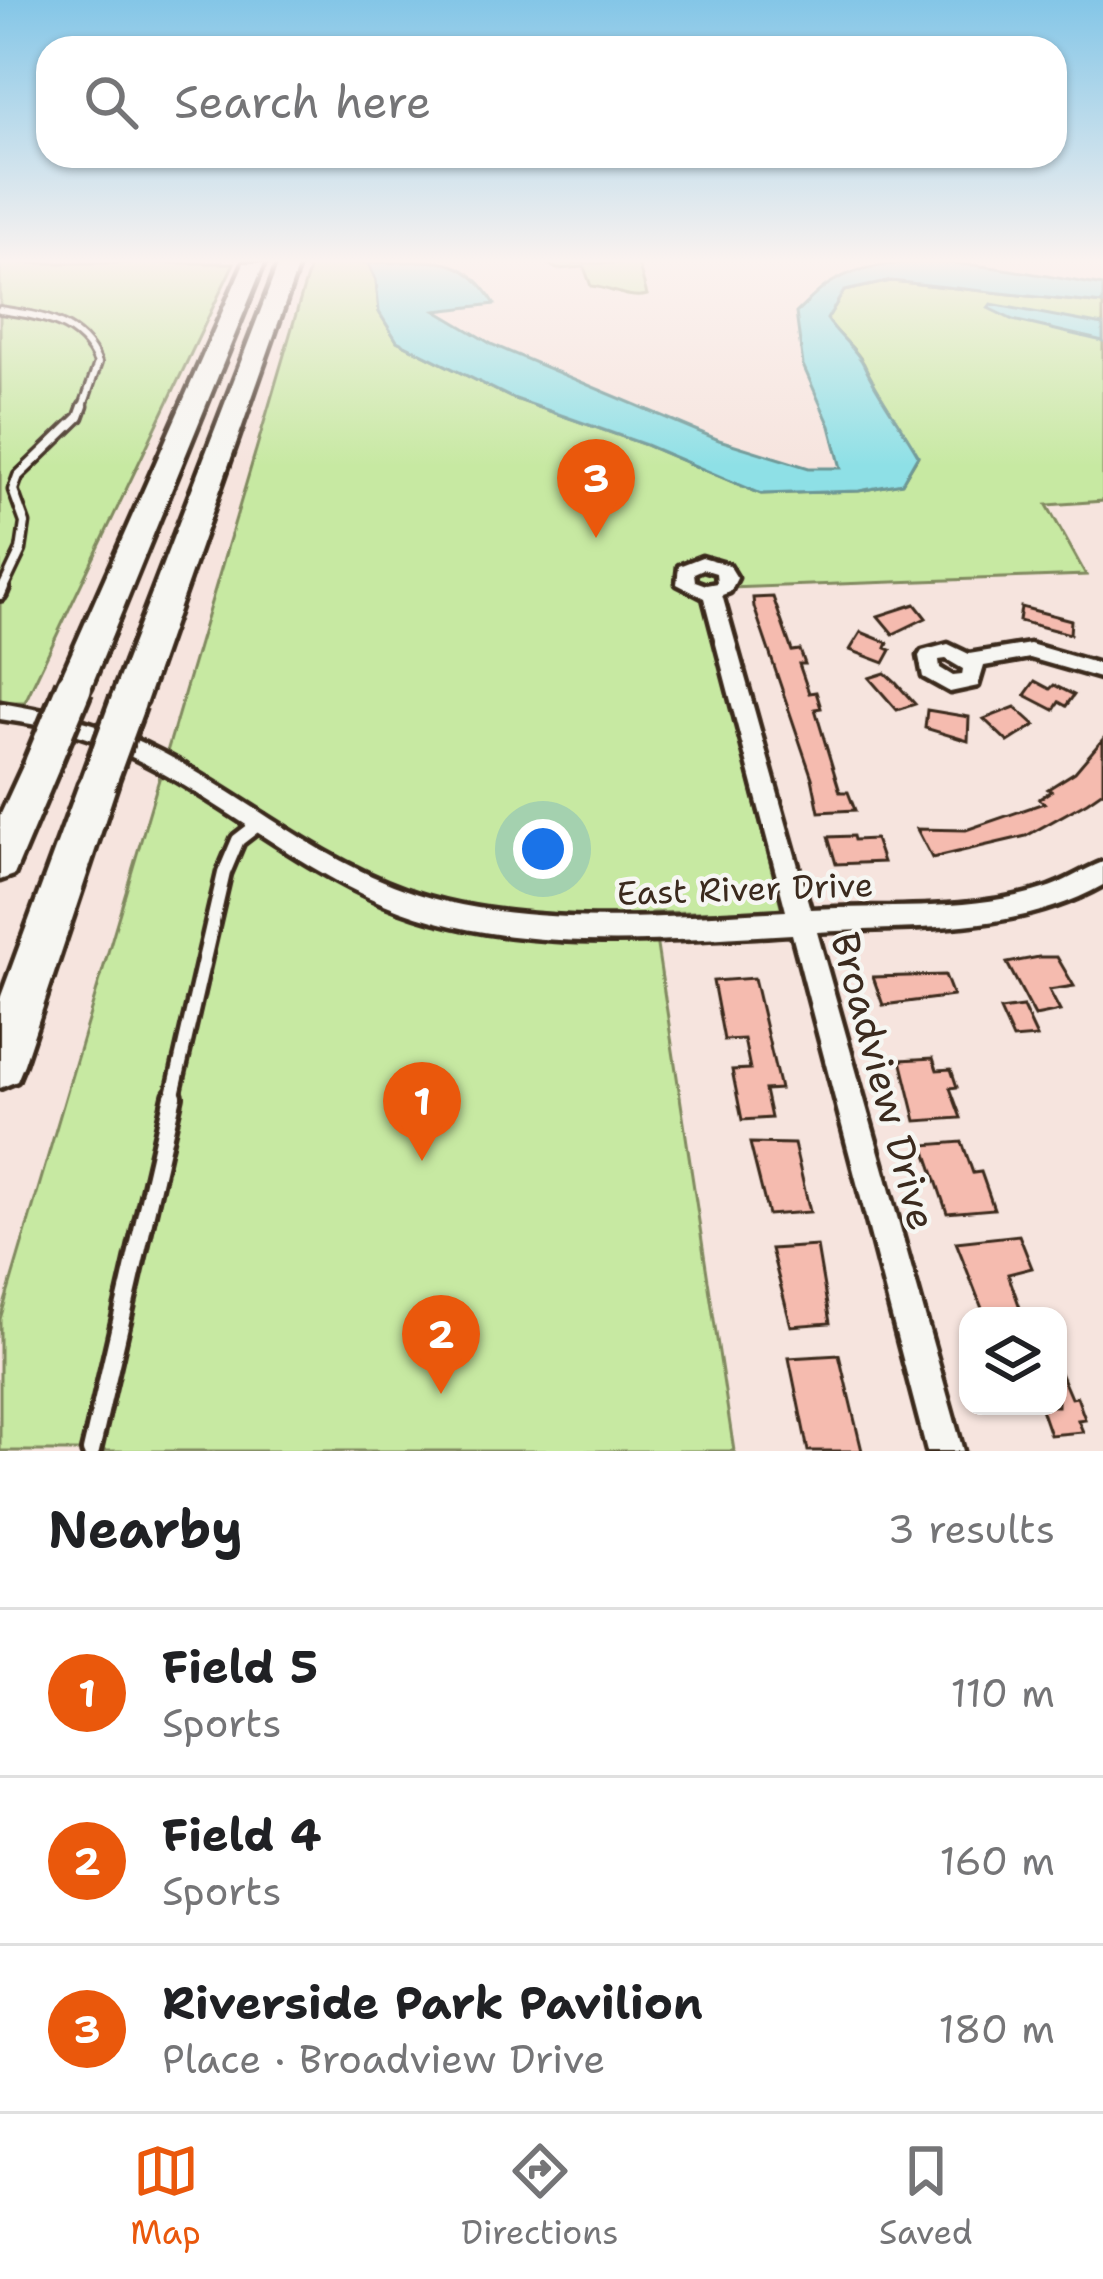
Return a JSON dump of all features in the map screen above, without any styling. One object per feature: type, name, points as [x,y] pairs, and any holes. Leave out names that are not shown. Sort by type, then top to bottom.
[{"type":"highway","points":[[0,862],[225,331]]},
{"type":"highway","points":[[0,1064],[264,331]]},
{"type":"street","name":"Broadview Drive","points":[[712,592],[945,1451]]},
{"type":"street","points":[[970,661],[1030,651],[1103,672]]},
{"type":"street","name":"East River Drive","points":[[0,711],[55,716],[95,728],[159,758],[260,823],[394,897],[502,922],[568,927],[799,922],[1014,907],[1083,887],[1103,873]]},
{"type":"lane","points":[[0,594],[21,550],[25,523],[13,490],[18,476],[79,417],[98,363],[72,331]]},
{"type":"lane","points":[[91,1451],[224,873],[238,840],[260,823]]},
{"type":"green space","points":[[0,331],[202,331],[25,702],[0,702]]},
{"type":"green space","points":[[291,331],[391,331],[397,341],[510,397],[646,445],[761,494],[859,491],[902,483],[918,456],[861,358],[837,331],[1103,331],[1103,501],[1047,505],[1086,575],[701,589],[782,910],[652,913],[734,1451],[0,1451],[0,1319]]},
{"type":"water","points":[[391,331],[469,331],[719,440],[809,468],[841,468],[830,426],[803,365],[798,331],[837,331],[861,359],[918,455],[902,483],[859,491],[761,494],[646,445],[510,397],[397,341]]},
{"type":"water","points":[[1059,331],[1103,331],[1103,341]]},
{"type":"building","points":[[773,597],[792,651],[800,650],[805,664],[799,664],[809,693],[816,692],[821,708],[815,709],[840,792],[848,792],[855,810],[819,812],[812,778],[754,607],[753,598]]},
{"type":"building","points":[[915,604],[926,618],[893,634],[878,616]]},
{"type":"building","points":[[1021,607],[1071,620],[1070,634],[1019,621]]},
{"type":"building","points":[[861,632],[888,643],[886,648],[891,650],[884,663],[850,650]]},
{"type":"building","points":[[885,673],[915,704],[897,710],[869,678]]},
{"type":"building","points":[[1035,681],[1074,695],[1066,706],[1059,702],[1054,710],[1025,695]]},
{"type":"building","points":[[1015,707],[1035,725],[1008,742],[984,719]]},
{"type":"building","points":[[927,710],[969,717],[968,741],[925,728]]},
{"type":"building","points":[[1103,739],[1103,791],[1026,836],[932,858],[917,829],[966,830],[1044,803],[1039,799],[1051,791],[1048,789],[1075,772]]},
{"type":"building","points":[[853,836],[854,840],[875,839],[883,862],[836,864],[828,837]]},
{"type":"building","points":[[1057,957],[1074,986],[1049,990],[1060,1011],[1035,1016],[1007,963]]},
{"type":"building","points":[[945,975],[953,996],[883,1005],[873,977]]},
{"type":"building","points":[[754,978],[780,1089],[765,1090],[771,1118],[742,1120],[732,1070],[750,1069],[744,1039],[724,1040],[713,981]]},
{"type":"building","points":[[1023,1007],[1037,1037],[1013,1039],[1000,1010]]},
{"type":"building","points":[[933,1058],[937,1070],[951,1069],[957,1087],[950,1088],[961,1118],[916,1121],[901,1060]]},
{"type":"building","points":[[962,1142],[973,1173],[981,1172],[994,1209],[947,1213],[924,1145]]},
{"type":"building","points":[[750,1143],[794,1144],[810,1212],[768,1215]]},
{"type":"building","points":[[1019,1235],[1032,1268],[1008,1274],[1020,1307],[981,1307],[956,1242]]},
{"type":"building","points":[[817,1246],[830,1323],[791,1326],[771,1249]]},
{"type":"building","points":[[839,1355],[862,1451],[808,1451],[789,1358]]},
{"type":"building","points":[[1067,1389],[1071,1398],[1077,1397],[1085,1419],[1078,1420],[1083,1432],[1050,1435],[1043,1415],[1067,1415]]},
{"type":"place","name":"Riverside Park Pavilion","points":[[596,538]]},
{"type":"place","name":"Field 5","points":[[422,1161]]},
{"type":"place","name":"Field 4","points":[[441,1394]]}]
